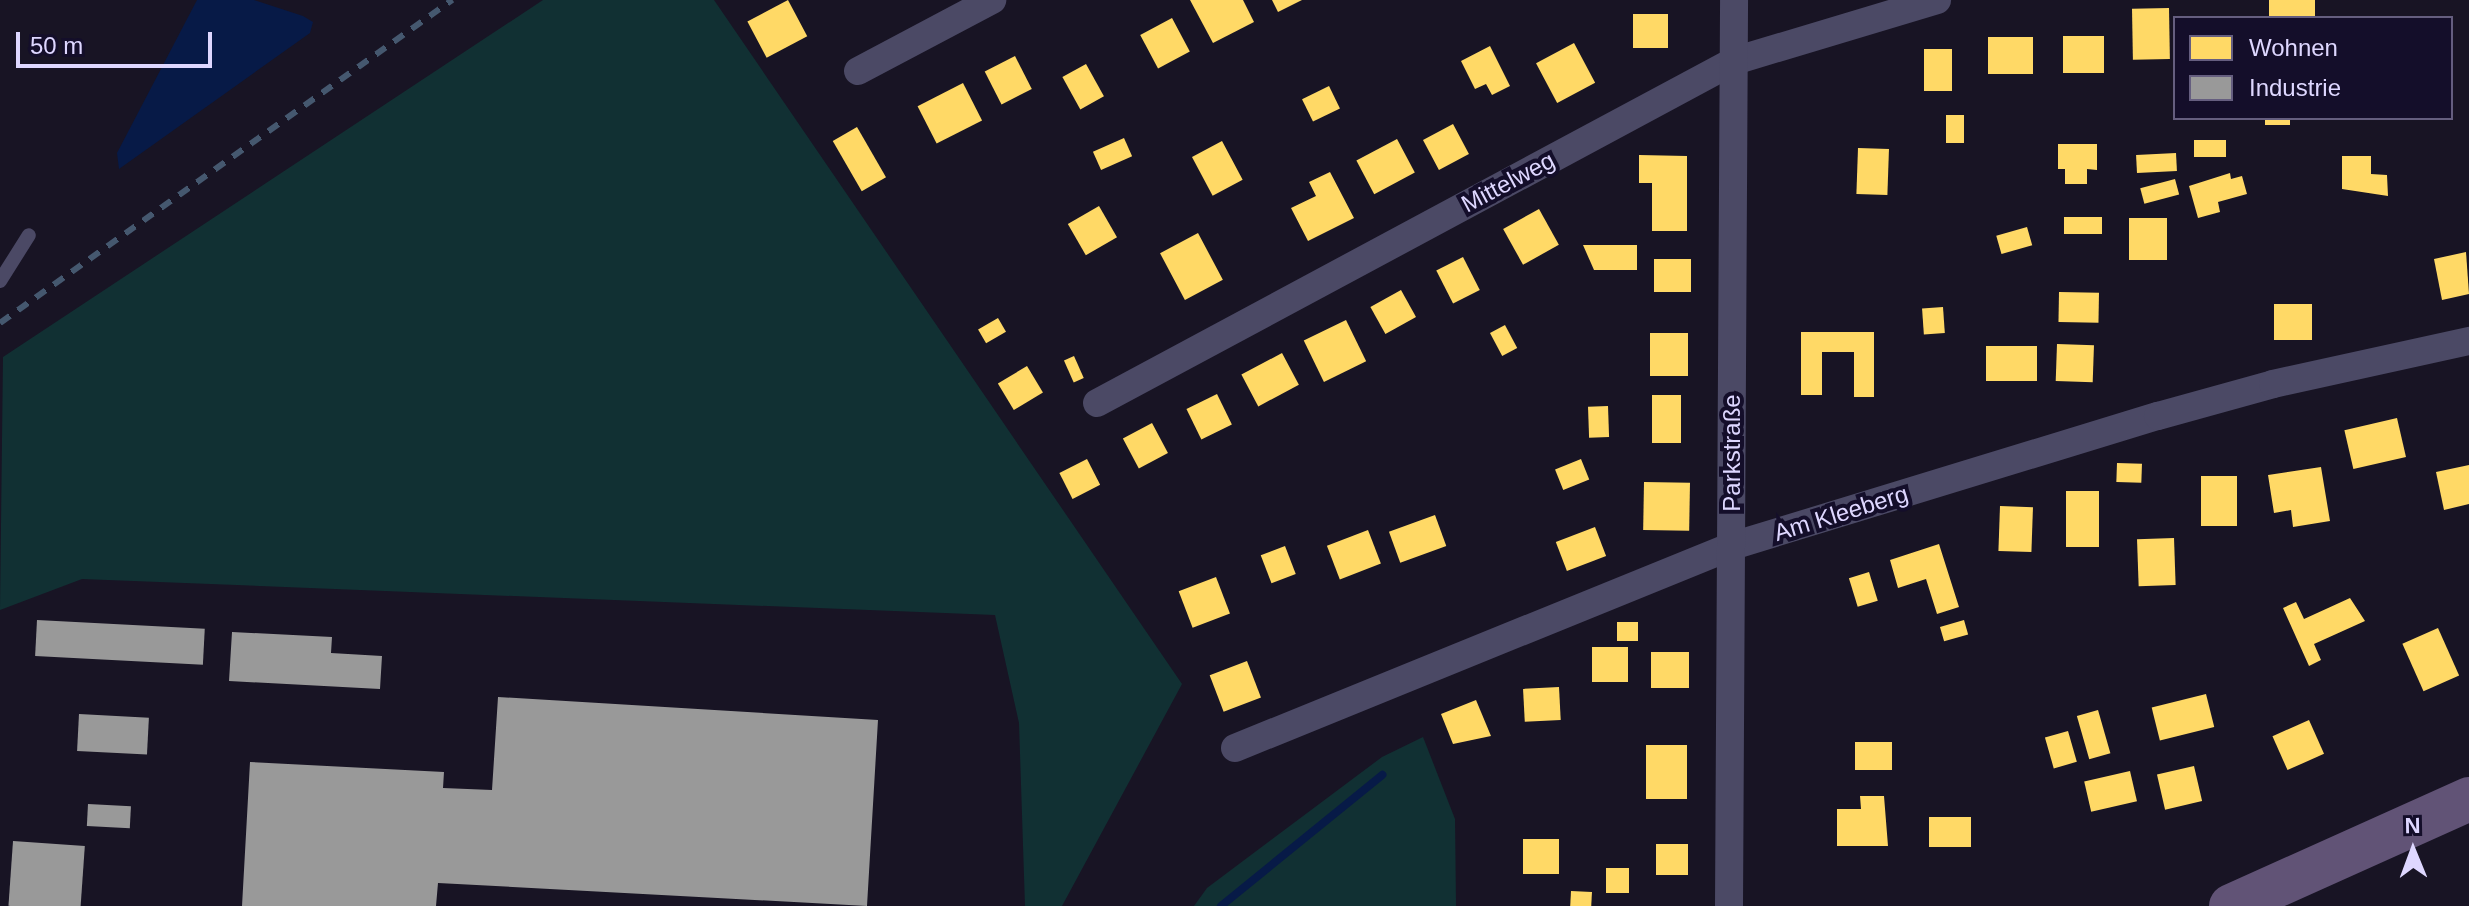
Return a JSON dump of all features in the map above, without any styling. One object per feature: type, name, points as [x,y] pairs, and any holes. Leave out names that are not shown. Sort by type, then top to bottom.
[{"type":"main road","points":[[2231,906],[2469,799]]},
{"type":"street","points":[[858,71],[992,0]]},
{"type":"street","name":"Parkstraße","points":[[1729,906],[1734,0]]},
{"type":"street","name":"Mittelweg","points":[[1097,403],[1734,61],[1937,0]]},
{"type":"street","name":"Am Kleeberg","points":[[1235,748],[1732,546],[2187,408],[2469,341]]},
{"type":"lane","points":[[0,281],[29,235]]},
{"type":"green space","points":[[543,0],[714,0],[1182,684],[1062,906],[1025,906],[1019,723],[995,615],[82,579],[0,610],[3,357]]},
{"type":"green space","points":[[1423,737],[1455,819],[1456,906],[1194,906],[1207,888],[1382,757]]},
{"type":"water","points":[[197,0],[254,0],[313,22],[310,33],[119,169],[117,153]]},
{"type":"building: Wohnen","points":[[788,0],[807,36],[767,58],[747,22]]},
{"type":"building: Wohnen","points":[[1190,0],[1243,0],[1254,22],[1213,43]]},
{"type":"building: Wohnen","points":[[1272,0],[1302,0],[1278,12]]},
{"type":"building: Wohnen","points":[[2269,0],[2315,0],[2315,16],[2269,16]]},
{"type":"building: Wohnen","points":[[2169,8],[2170,59],[2133,60],[2132,9]]},
{"type":"building: Wohnen","points":[[1633,14],[1668,14],[1668,48],[1633,48]]},
{"type":"building: Wohnen","points":[[1172,18],[1190,52],[1158,68],[1140,35]]},
{"type":"building: Wohnen","points":[[2063,36],[2104,36],[2104,73],[2063,73]]},
{"type":"building: Wohnen","points":[[1988,37],[2033,37],[2033,74],[1988,74]]},
{"type":"building: Wohnen","points":[[1574,43],[1595,83],[1557,103],[1536,63]]},
{"type":"building: Wohnen","points":[[1490,46],[1510,86],[1492,95],[1486,84],[1475,89],[1461,61]]},
{"type":"building: Wohnen","points":[[1924,49],[1952,49],[1952,91],[1924,91]]},
{"type":"building: Wohnen","points":[[1015,56],[1032,89],[1002,104],[985,71]]},
{"type":"building: Wohnen","points":[[1086,64],[1104,96],[1080,109],[1062,77]]},
{"type":"building: Wohnen","points":[[963,83],[982,120],[937,144],[918,106]]},
{"type":"building: Wohnen","points":[[1329,86],[1340,108],[1313,122],[1302,99]]},
{"type":"building: Wohnen","points":[[1946,115],[1964,115],[1964,143],[1946,143]]},
{"type":"building: Wohnen","points":[[2265,120],[2290,120],[2290,125],[2265,125]]},
{"type":"building: Wohnen","points":[[1453,124],[1469,154],[1439,170],[1423,140]]},
{"type":"building: Wohnen","points":[[857,127],[886,177],[862,191],[833,141]]},
{"type":"building: Wohnen","points":[[1124,138],[1132,156],[1101,170],[1093,152]]},
{"type":"building: Wohnen","points":[[1397,139],[1415,173],[1374,194],[1356,161]]},
{"type":"building: Wohnen","points":[[2194,140],[2226,140],[2226,157],[2194,157]]},
{"type":"building: Wohnen","points":[[1222,141],[1243,180],[1213,196],[1192,157]]},
{"type":"building: Wohnen","points":[[2058,144],[2097,144],[2097,170],[2087,169],[2087,184],[2065,184],[2065,169],[2058,169]]},
{"type":"building: Wohnen","points":[[1858,148],[1889,149],[1887,195],[1856,194]]},
{"type":"building: Wohnen","points":[[2176,153],[2177,171],[2137,173],[2136,155]]},
{"type":"building: Wohnen","points":[[1639,155],[1687,156],[1687,231],[1652,231],[1652,183],[1639,183]]},
{"type":"building: Wohnen","points":[[2342,156],[2371,156],[2371,174],[2387,175],[2388,196],[2342,189]]},
{"type":"building: Wohnen","points":[[1330,172],[1354,218],[1308,241],[1291,208],[1316,196],[1309,182]]},
{"type":"building: Wohnen","points":[[2230,173],[2231,179],[2242,176],[2247,194],[2218,202],[2220,212],[2198,218],[2189,186]]},
{"type":"building: Wohnen","points":[[2175,179],[2179,194],[2144,204],[2140,188]]},
{"type":"building: Wohnen","points":[[1099,206],[1117,237],[1086,255],[1068,224]]},
{"type":"building: Wohnen","points":[[1539,209],[1559,245],[1523,265],[1503,229]]},
{"type":"building: Wohnen","points":[[2064,217],[2102,217],[2102,234],[2064,234]]},
{"type":"building: Wohnen","points":[[2129,218],[2167,218],[2167,260],[2129,260]]},
{"type":"building: Wohnen","points":[[2027,227],[2032,245],[2001,254],[1996,236]]},
{"type":"building: Wohnen","points":[[1198,233],[1223,280],[1185,300],[1160,253]]},
{"type":"building: Wohnen","points":[[1583,245],[1637,245],[1637,270],[1594,270]]},
{"type":"building: Wohnen","points":[[2466,252],[2469,294],[2442,300],[2434,259]]},
{"type":"building: Wohnen","points":[[1463,257],[1480,290],[1453,304],[1436,271]]},
{"type":"building: Wohnen","points":[[1654,259],[1691,259],[1691,292],[1654,292]]},
{"type":"building: Wohnen","points":[[1401,290],[1416,317],[1385,334],[1370,307]]},
{"type":"building: Wohnen","points":[[2059,292],[2099,293],[2098,323],[2058,322]]},
{"type":"building: Wohnen","points":[[2274,304],[2312,304],[2312,340],[2274,340]]},
{"type":"building: Wohnen","points":[[1943,307],[1945,333],[1924,334],[1922,308]]},
{"type":"building: Wohnen","points":[[998,318],[1006,332],[986,343],[978,330]]},
{"type":"building: Wohnen","points":[[1346,320],[1366,361],[1324,382],[1304,341]]},
{"type":"building: Wohnen","points":[[1505,325],[1517,348],[1502,356],[1490,333]]},
{"type":"building: Wohnen","points":[[1801,332],[1874,332],[1874,397],[1854,397],[1854,352],[1822,352],[1822,395],[1801,395]]},
{"type":"building: Wohnen","points":[[1650,333],[1688,333],[1688,376],[1650,376]]},
{"type":"building: Wohnen","points":[[2057,344],[2094,345],[2093,382],[2056,381]]},
{"type":"building: Wohnen","points":[[1986,346],[2037,346],[2037,381],[1986,381]]},
{"type":"building: Wohnen","points":[[1282,353],[1299,385],[1258,406],[1241,375]]},
{"type":"building: Wohnen","points":[[1074,356],[1084,378],[1074,382],[1064,360]]},
{"type":"building: Wohnen","points":[[1027,366],[1043,393],[1014,410],[998,384]]},
{"type":"building: Wohnen","points":[[1217,394],[1232,425],[1201,439],[1186,409]]},
{"type":"building: Wohnen","points":[[1652,395],[1681,395],[1681,443],[1652,443]]},
{"type":"building: Wohnen","points":[[1608,406],[1609,437],[1589,438],[1588,407]]},
{"type":"building: Wohnen","points":[[2397,418],[2406,457],[2353,469],[2344,430]]},
{"type":"building: Wohnen","points":[[1152,423],[1168,453],[1139,469],[1123,438]]},
{"type":"building: Wohnen","points":[[1087,459],[1100,485],[1073,499],[1059,473]]},
{"type":"building: Wohnen","points":[[1581,459],[1589,479],[1563,490],[1555,469]]},
{"type":"building: Wohnen","points":[[2117,463],[2142,464],[2141,483],[2116,482]]},
{"type":"building: Wohnen","points":[[2469,465],[2469,504],[2444,510],[2436,472]]},
{"type":"building: Wohnen","points":[[2321,467],[2330,521],[2293,527],[2291,510],[2274,513],[2268,475]]},
{"type":"building: Wohnen","points":[[2201,476],[2237,476],[2237,526],[2201,526]]},
{"type":"building: Wohnen","points":[[1644,482],[1690,483],[1689,531],[1643,530]]},
{"type":"building: Wohnen","points":[[2066,491],[2099,491],[2099,547],[2066,547]]},
{"type":"building: Wohnen","points":[[2000,506],[2033,507],[2031,552],[1998,551]]},
{"type":"building: Wohnen","points":[[1435,515],[1446,546],[1400,563],[1389,532]]},
{"type":"building: Wohnen","points":[[1595,527],[1606,556],[1567,571],[1556,542]]},
{"type":"building: Wohnen","points":[[1368,530],[1381,564],[1340,579],[1327,546]]},
{"type":"building: Wohnen","points":[[2174,538],[2176,585],[2139,586],[2137,539]]},
{"type":"building: Wohnen","points":[[1939,544],[1959,607],[1937,614],[1926,579],[1898,588],[1890,560]]},
{"type":"building: Wohnen","points":[[1285,546],[1296,574],[1271,583],[1261,555]]},
{"type":"building: Wohnen","points":[[1869,572],[1878,601],[1858,607],[1849,578]]},
{"type":"building: Wohnen","points":[[1216,577],[1230,613],[1193,628],[1179,591]]},
{"type":"building: Wohnen","points":[[2350,598],[2365,621],[2314,644],[2321,660],[2309,666],[2283,608],[2296,602],[2304,619]]},
{"type":"building: Wohnen","points":[[1964,620],[1968,634],[1944,641],[1940,627]]},
{"type":"building: Wohnen","points":[[1617,622],[1638,622],[1638,641],[1617,641]]},
{"type":"building: Wohnen","points":[[2438,628],[2459,676],[2424,691],[2402,644]]},
{"type":"building: Wohnen","points":[[1592,647],[1628,647],[1628,682],[1592,682]]},
{"type":"building: Wohnen","points":[[1651,652],[1689,652],[1689,688],[1651,688]]},
{"type":"building: Wohnen","points":[[1247,661],[1261,697],[1224,712],[1210,675]]},
{"type":"building: Wohnen","points":[[1559,687],[1561,720],[1525,722],[1523,689]]},
{"type":"building: Wohnen","points":[[2206,694],[2214,727],[2160,741],[2152,708]]},
{"type":"building: Wohnen","points":[[1476,700],[1491,736],[1453,744],[1441,714]]},
{"type":"building: Wohnen","points":[[2098,710],[2110,753],[2089,759],[2077,716]]},
{"type":"building: Wohnen","points":[[2309,720],[2324,754],[2288,770],[2272,736]]},
{"type":"building: Wohnen","points":[[2068,731],[2077,762],[2054,768],[2045,738]]},
{"type":"building: Wohnen","points":[[1855,742],[1892,742],[1892,770],[1855,770]]},
{"type":"building: Wohnen","points":[[1646,745],[1687,745],[1687,799],[1646,799]]},
{"type":"building: Wohnen","points":[[2194,766],[2202,801],[2165,810],[2157,775]]},
{"type":"building: Wohnen","points":[[2130,771],[2137,801],[2091,812],[2084,782]]},
{"type":"building: Wohnen","points":[[1860,796],[1884,796],[1888,846],[1837,846],[1837,809],[1861,809]]},
{"type":"building: Wohnen","points":[[1929,817],[1971,817],[1971,847],[1929,847]]},
{"type":"building: Wohnen","points":[[1523,839],[1559,839],[1559,874],[1523,874]]},
{"type":"building: Wohnen","points":[[1656,844],[1688,844],[1688,875],[1656,875]]},
{"type":"building: Wohnen","points":[[1606,868],[1629,868],[1629,893],[1606,893]]},
{"type":"building: Wohnen","points":[[1571,891],[1592,892],[1591,906],[1570,906]]},
{"type":"building: Industrie","points":[[37,620],[205,629],[203,665],[35,656]]},
{"type":"building: Industrie","points":[[232,632],[332,637],[331,653],[382,656],[380,689],[229,681]]},
{"type":"building: Industrie","points":[[498,697],[878,720],[867,906],[438,883],[436,906],[242,906],[250,762],[444,772],[443,788],[492,790]]},
{"type":"building: Industrie","points":[[79,714],[149,718],[147,755],[77,751]]},
{"type":"building: Industrie","points":[[88,804],[131,806],[130,828],[87,826]]},
{"type":"building: Industrie","points":[[13,841],[85,846],[81,906],[8,906]]},
{"type":"waterway","points":[[1221,906],[1382,775]]},
{"type":"railway","points":[[0,323],[452,0]]}]
